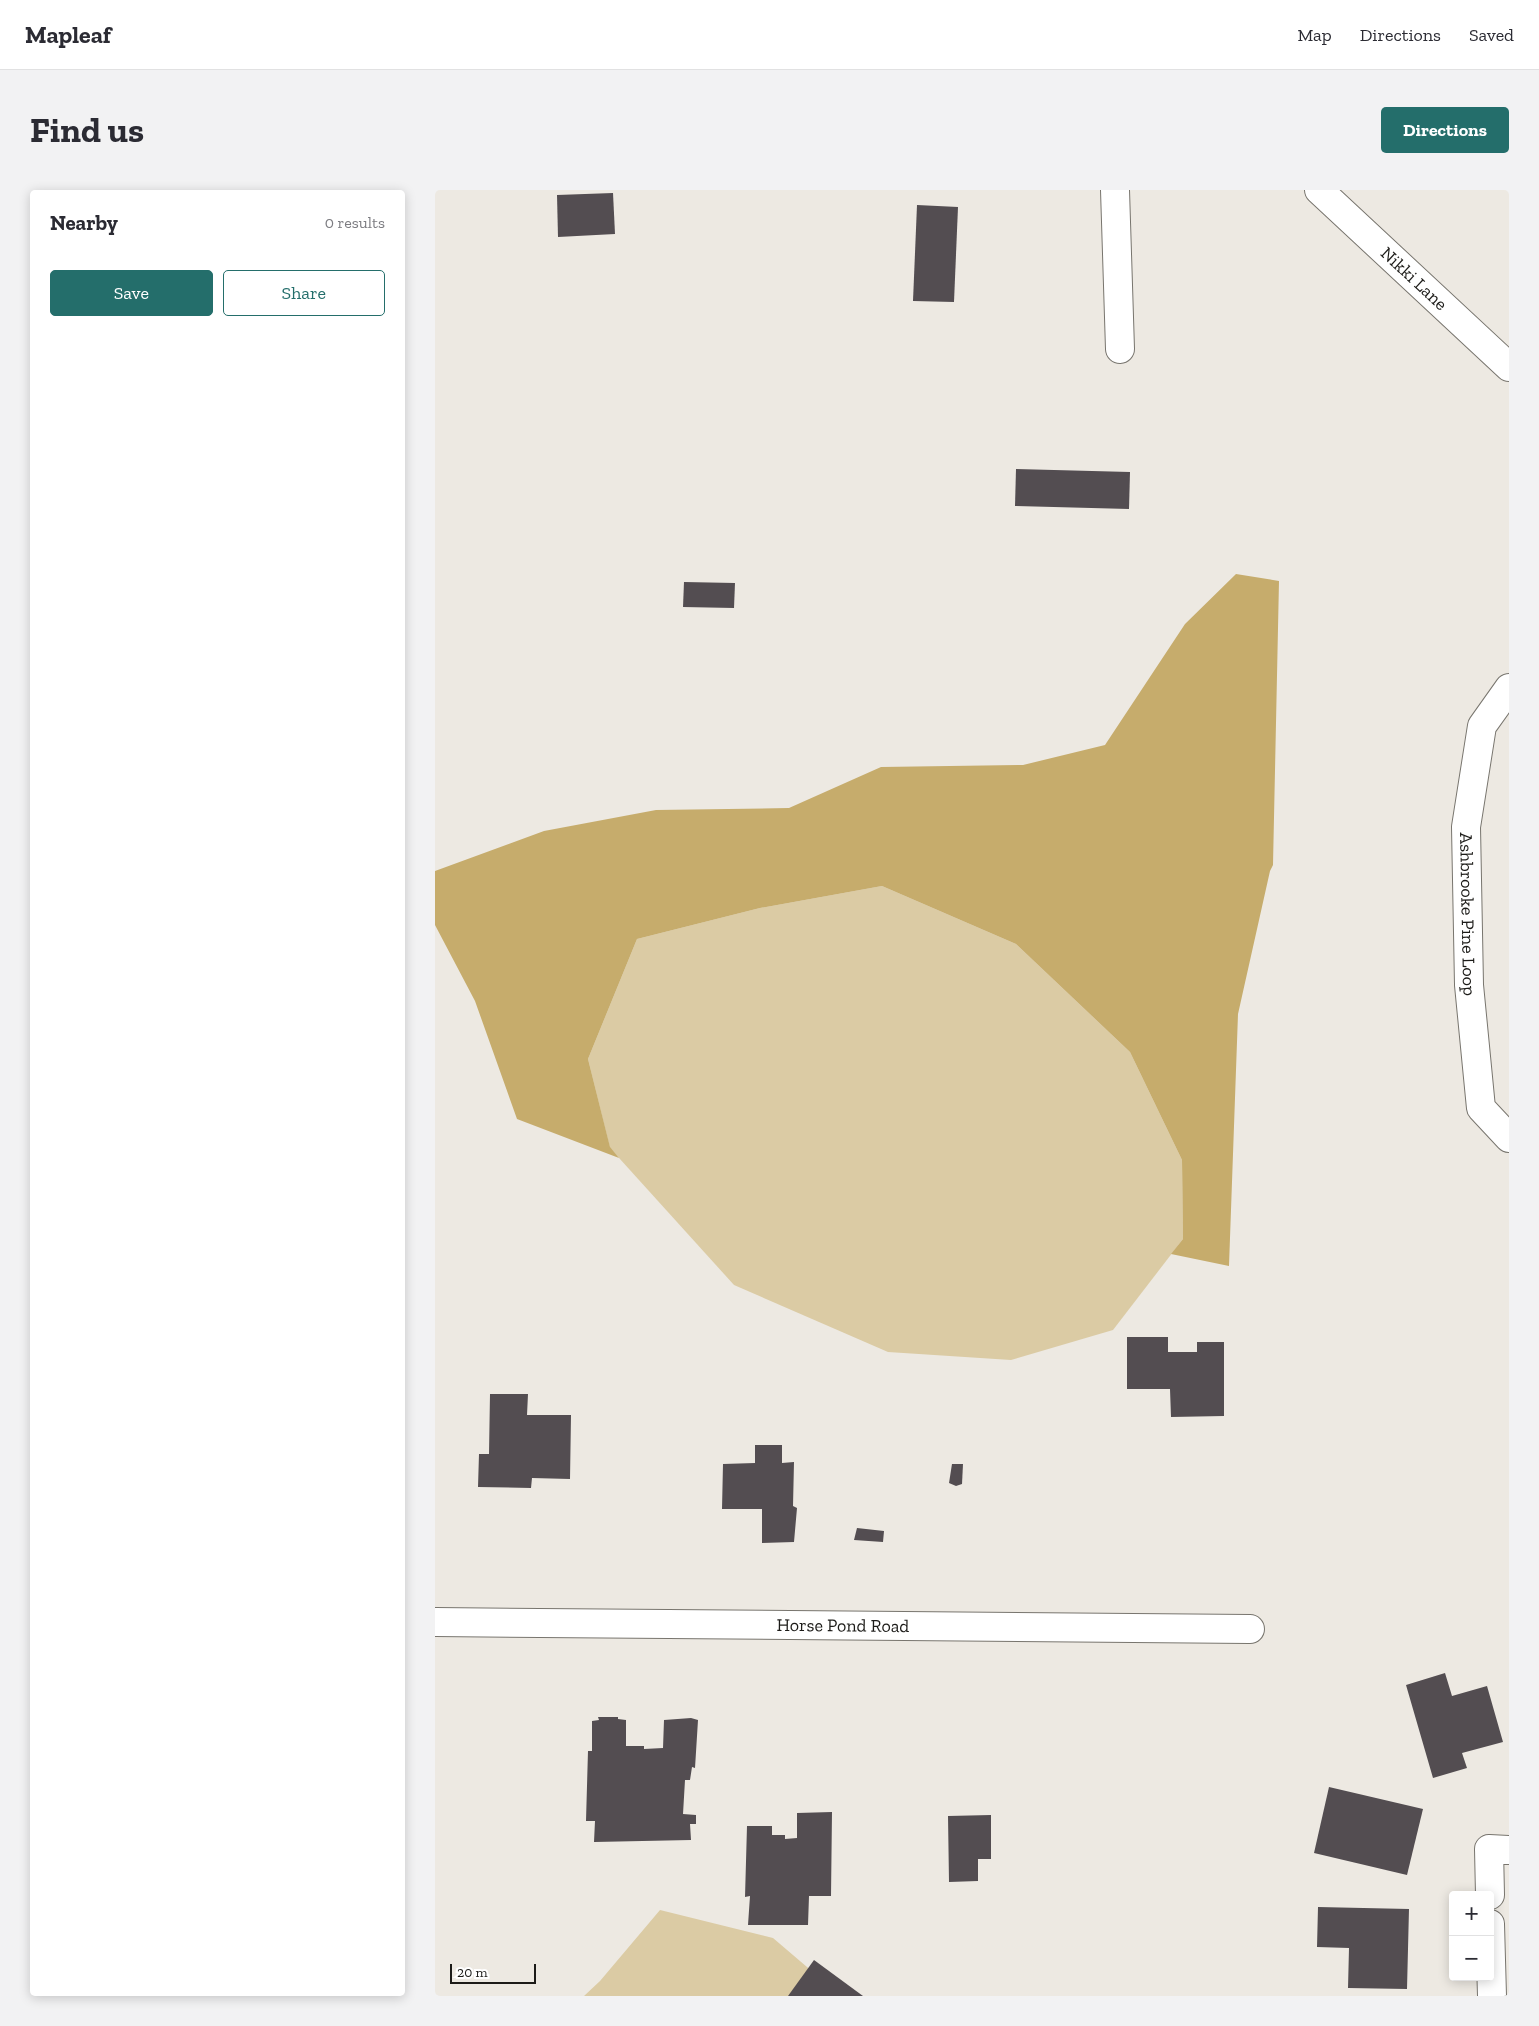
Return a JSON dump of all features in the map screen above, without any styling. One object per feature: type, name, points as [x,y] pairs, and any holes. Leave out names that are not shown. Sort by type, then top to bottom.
[{"type":"street","points":[[1115,190],[1119,349]]},
{"type":"street","name":"Nikki Lane","points":[[1319,190],[1509,367]]},
{"type":"street","name":"Ashbrooke Pine Loop","points":[[1509,688],[1482,726],[1466,827],[1469,986],[1481,1108],[1509,1138]]},
{"type":"street","name":"Horse Pond Road","points":[[435,1622],[1250,1629]]},
{"type":"street","points":[[1490,1891],[1489,1850],[1509,1850]]},
{"type":"street","points":[[1490,1936],[1492,1996]]},
{"type":"shaded area","points":[[1236,574],[1279,581],[1273,865],[1270,871],[1238,1014],[1229,1266],[1171,1254],[1183,1239],[1182,1160],[1130,1052],[1016,944],[882,886],[760,908],[637,939],[588,1059],[610,1147],[619,1158],[517,1119],[475,1001],[435,925],[435,871],[544,831],[656,810],[789,808],[881,767],[1023,765],[1105,745],[1185,624]]},
{"type":"shaded area","points":[[882,886],[1016,944],[1130,1052],[1182,1160],[1183,1239],[1113,1330],[1011,1360],[888,1352],[734,1285],[610,1148],[588,1059],[637,939],[760,908]]},
{"type":"shaded area","points":[[660,1910],[773,1938],[841,1996],[584,1996],[600,1981]]},
{"type":"building","points":[[613,193],[615,234],[558,237],[557,195]]},
{"type":"building","points":[[917,205],[958,207],[954,302],[913,301]]},
{"type":"building","points":[[1016,469],[1130,472],[1129,509],[1015,506]]},
{"type":"building","points":[[684,582],[735,583],[734,608],[683,607]]},
{"type":"building","points":[[1127,1337],[1168,1337],[1168,1352],[1197,1352],[1197,1342],[1224,1342],[1224,1416],[1171,1417],[1170,1389],[1127,1389]]},
{"type":"building","points":[[490,1394],[528,1394],[527,1415],[571,1415],[570,1479],[532,1478],[531,1488],[478,1487],[479,1454],[489,1454]]},
{"type":"building","points":[[755,1445],[782,1445],[782,1463],[794,1462],[793,1506],[797,1508],[794,1542],[762,1543],[762,1509],[722,1509],[723,1464],[755,1463]]},
{"type":"building","points":[[952,1464],[963,1464],[962,1484],[956,1486],[949,1483]]},
{"type":"building","points":[[857,1528],[884,1531],[883,1542],[854,1540]]},
{"type":"building","points":[[1445,1673],[1452,1696],[1487,1686],[1503,1742],[1462,1753],[1467,1768],[1433,1778],[1406,1685]]},
{"type":"building","points":[[598,1717],[618,1717],[618,1719],[626,1720],[626,1746],[644,1746],[644,1749],[663,1748],[664,1720],[691,1718],[698,1720],[695,1768],[692,1767],[690,1780],[685,1780],[683,1814],[696,1815],[696,1824],[690,1824],[691,1840],[594,1842],[595,1821],[586,1821],[588,1751],[592,1751],[592,1721],[599,1720]]},
{"type":"building","points":[[1329,1787],[1423,1809],[1407,1875],[1314,1853]]},
{"type":"building","points":[[832,1812],[831,1896],[809,1896],[808,1925],[748,1925],[750,1896],[745,1897],[747,1826],[772,1826],[772,1835],[785,1835],[785,1839],[797,1838],[797,1813]]},
{"type":"building","points":[[991,1815],[991,1859],[978,1859],[978,1881],[949,1882],[948,1816]]},
{"type":"building","points":[[1318,1907],[1409,1909],[1407,1989],[1348,1988],[1349,1948],[1317,1947]]},
{"type":"building","points":[[814,1960],[863,1996],[788,1996]]}]
